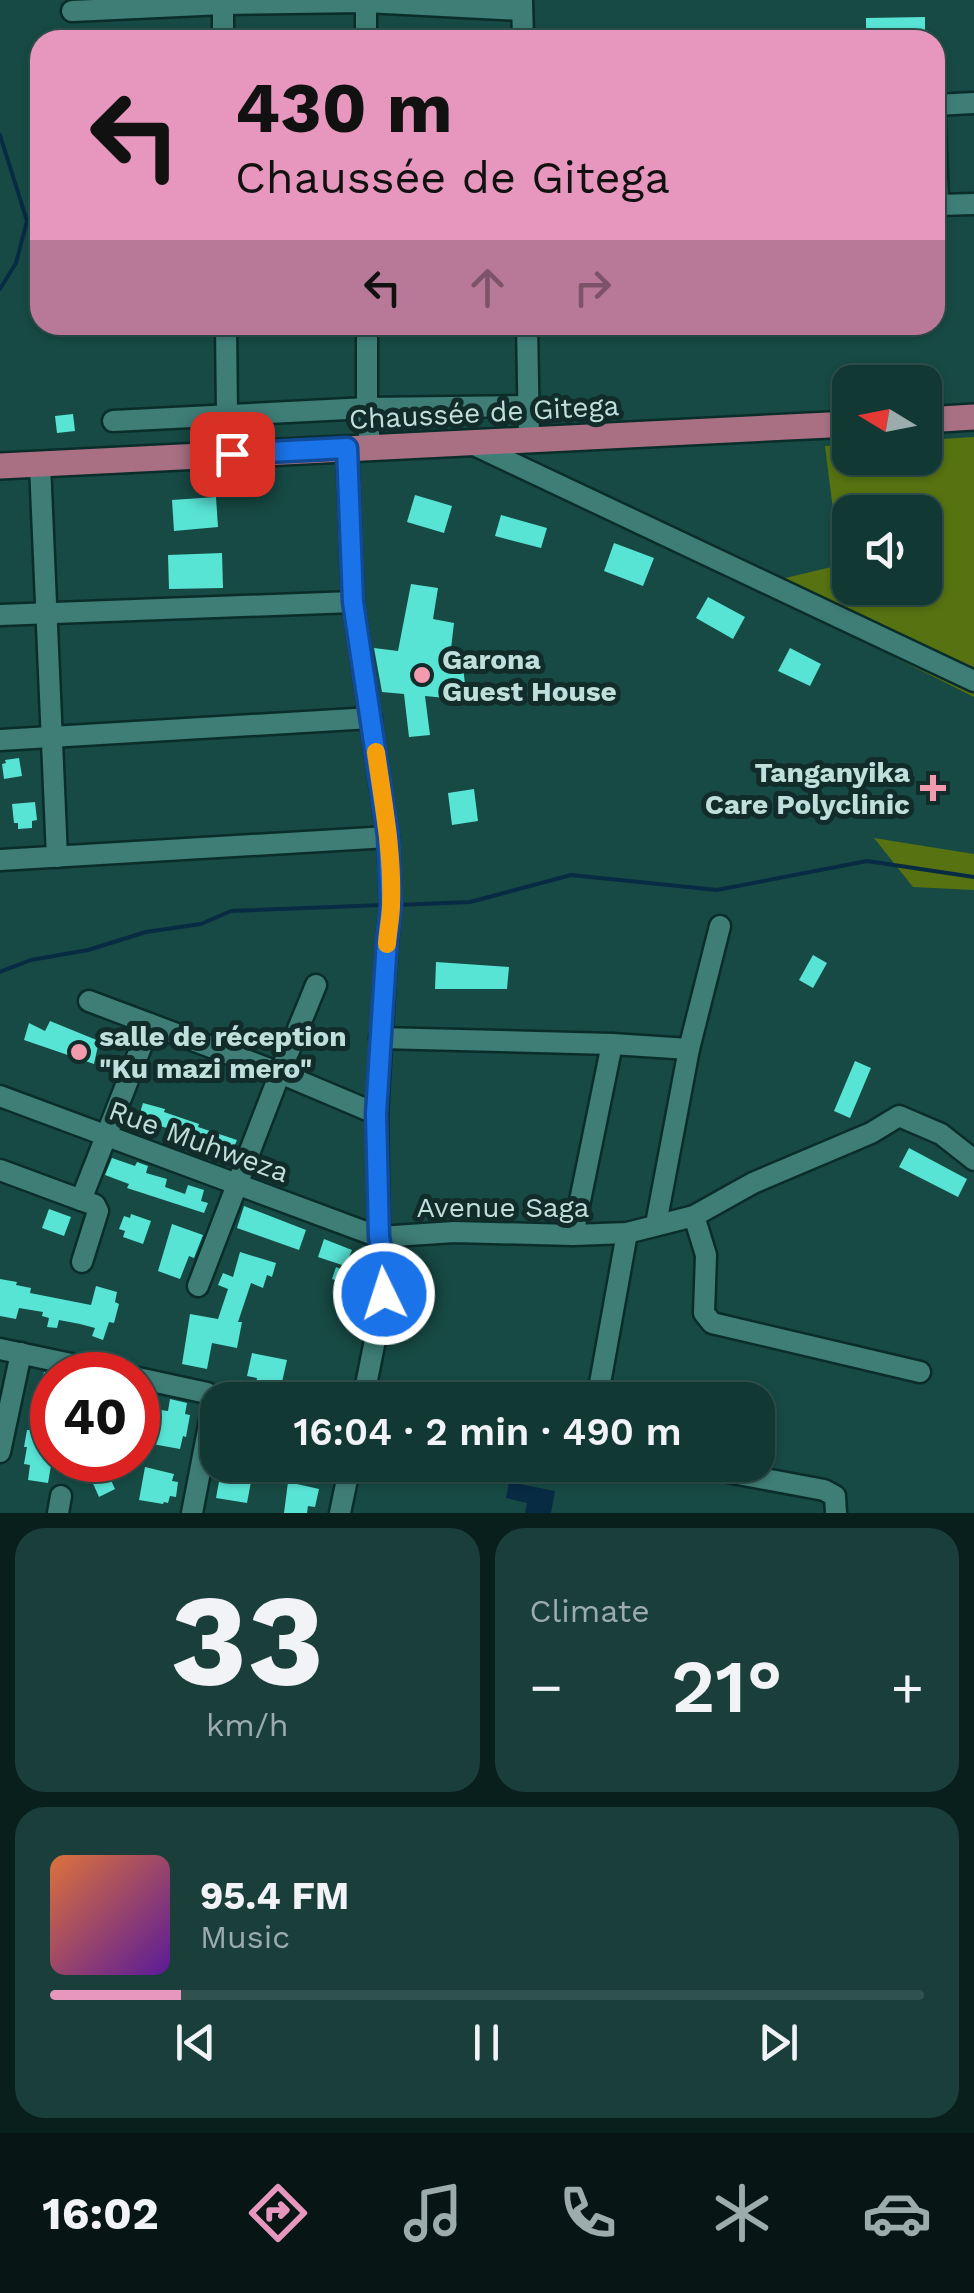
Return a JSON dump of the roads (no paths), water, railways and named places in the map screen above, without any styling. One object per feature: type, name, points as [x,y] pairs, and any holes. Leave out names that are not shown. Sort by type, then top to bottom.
[{"type":"main road","points":[[942,419],[974,417]]},
{"type":"main road","name":"Chaussée de Gitega","points":[[0,466],[832,425]]},
{"type":"street","points":[[366,1],[366,30]]},
{"type":"street","points":[[223,2],[224,30]]},
{"type":"street","points":[[72,11],[223,2],[522,5],[523,30]]},
{"type":"street","points":[[945,105],[974,104]]},
{"type":"street","points":[[945,205],[974,204]]},
{"type":"street","points":[[226,335],[227,414]]},
{"type":"street","points":[[367,335],[367,408],[358,448],[353,602],[388,836],[391,905],[376,1114],[379,1237],[386,1284],[367,1382]]},
{"type":"street","points":[[527,335],[530,440]]},
{"type":"street","points":[[113,421],[367,408],[528,406]]},
{"type":"street","points":[[472,444],[974,682]]},
{"type":"street","points":[[40,465],[57,857]]},
{"type":"street","points":[[0,615],[353,602]]},
{"type":"street","points":[[0,740],[371,718]]},
{"type":"street","points":[[0,860],[388,836]]},
{"type":"street","points":[[656,1224],[689,1049],[720,926]]},
{"type":"street","points":[[198,1286],[316,985]]},
{"type":"street","points":[[89,1001],[376,1114]]},
{"type":"street","points":[[82,1200],[150,1024]]},
{"type":"street","points":[[380,1038],[689,1049]]},
{"type":"street","points":[[574,1235],[612,1044]]},
{"type":"street","name":"Rue Muhweza","points":[[0,1096],[379,1237]]},
{"type":"street","name":"Avenue Saga","points":[[379,1237],[454,1232],[627,1233],[694,1216],[753,1184],[871,1133],[899,1116],[941,1134],[974,1160]]},
{"type":"street","points":[[0,1170],[95,1206],[98,1212],[82,1262]]},
{"type":"street","points":[[694,1216],[706,1255],[704,1313],[712,1323],[920,1372]]},
{"type":"street","points":[[600,1382],[627,1233]]},
{"type":"street","points":[[0,1452],[11,1351]]},
{"type":"street","points":[[160,1383],[207,1393],[214,1399],[192,1513]]},
{"type":"street","points":[[775,1481],[824,1490],[835,1496],[836,1513]]},
{"type":"street","points":[[340,1513],[346,1482]]},
{"type":"water","points":[[509,1482],[555,1491],[551,1513],[525,1513],[527,1503],[506,1498]]},
{"type":"waterway","points":[[0,135],[27,221],[16,263],[0,289]]},
{"type":"waterway","points":[[397,905],[470,902],[571,875],[717,890],[867,861],[974,877]]},
{"type":"waterway","points":[[0,972],[31,960],[88,950],[146,932],[201,924],[231,911],[383,905]]},
{"type":"place","name":"Garona Guest House","points":[[422,675]]},
{"type":"place","name":"Tanganyika Care Polyclinic","points":[[933,788]]},
{"type":"place","name":"salle de réception \"Ku mazi mero\"","points":[[79,1052]]}]
